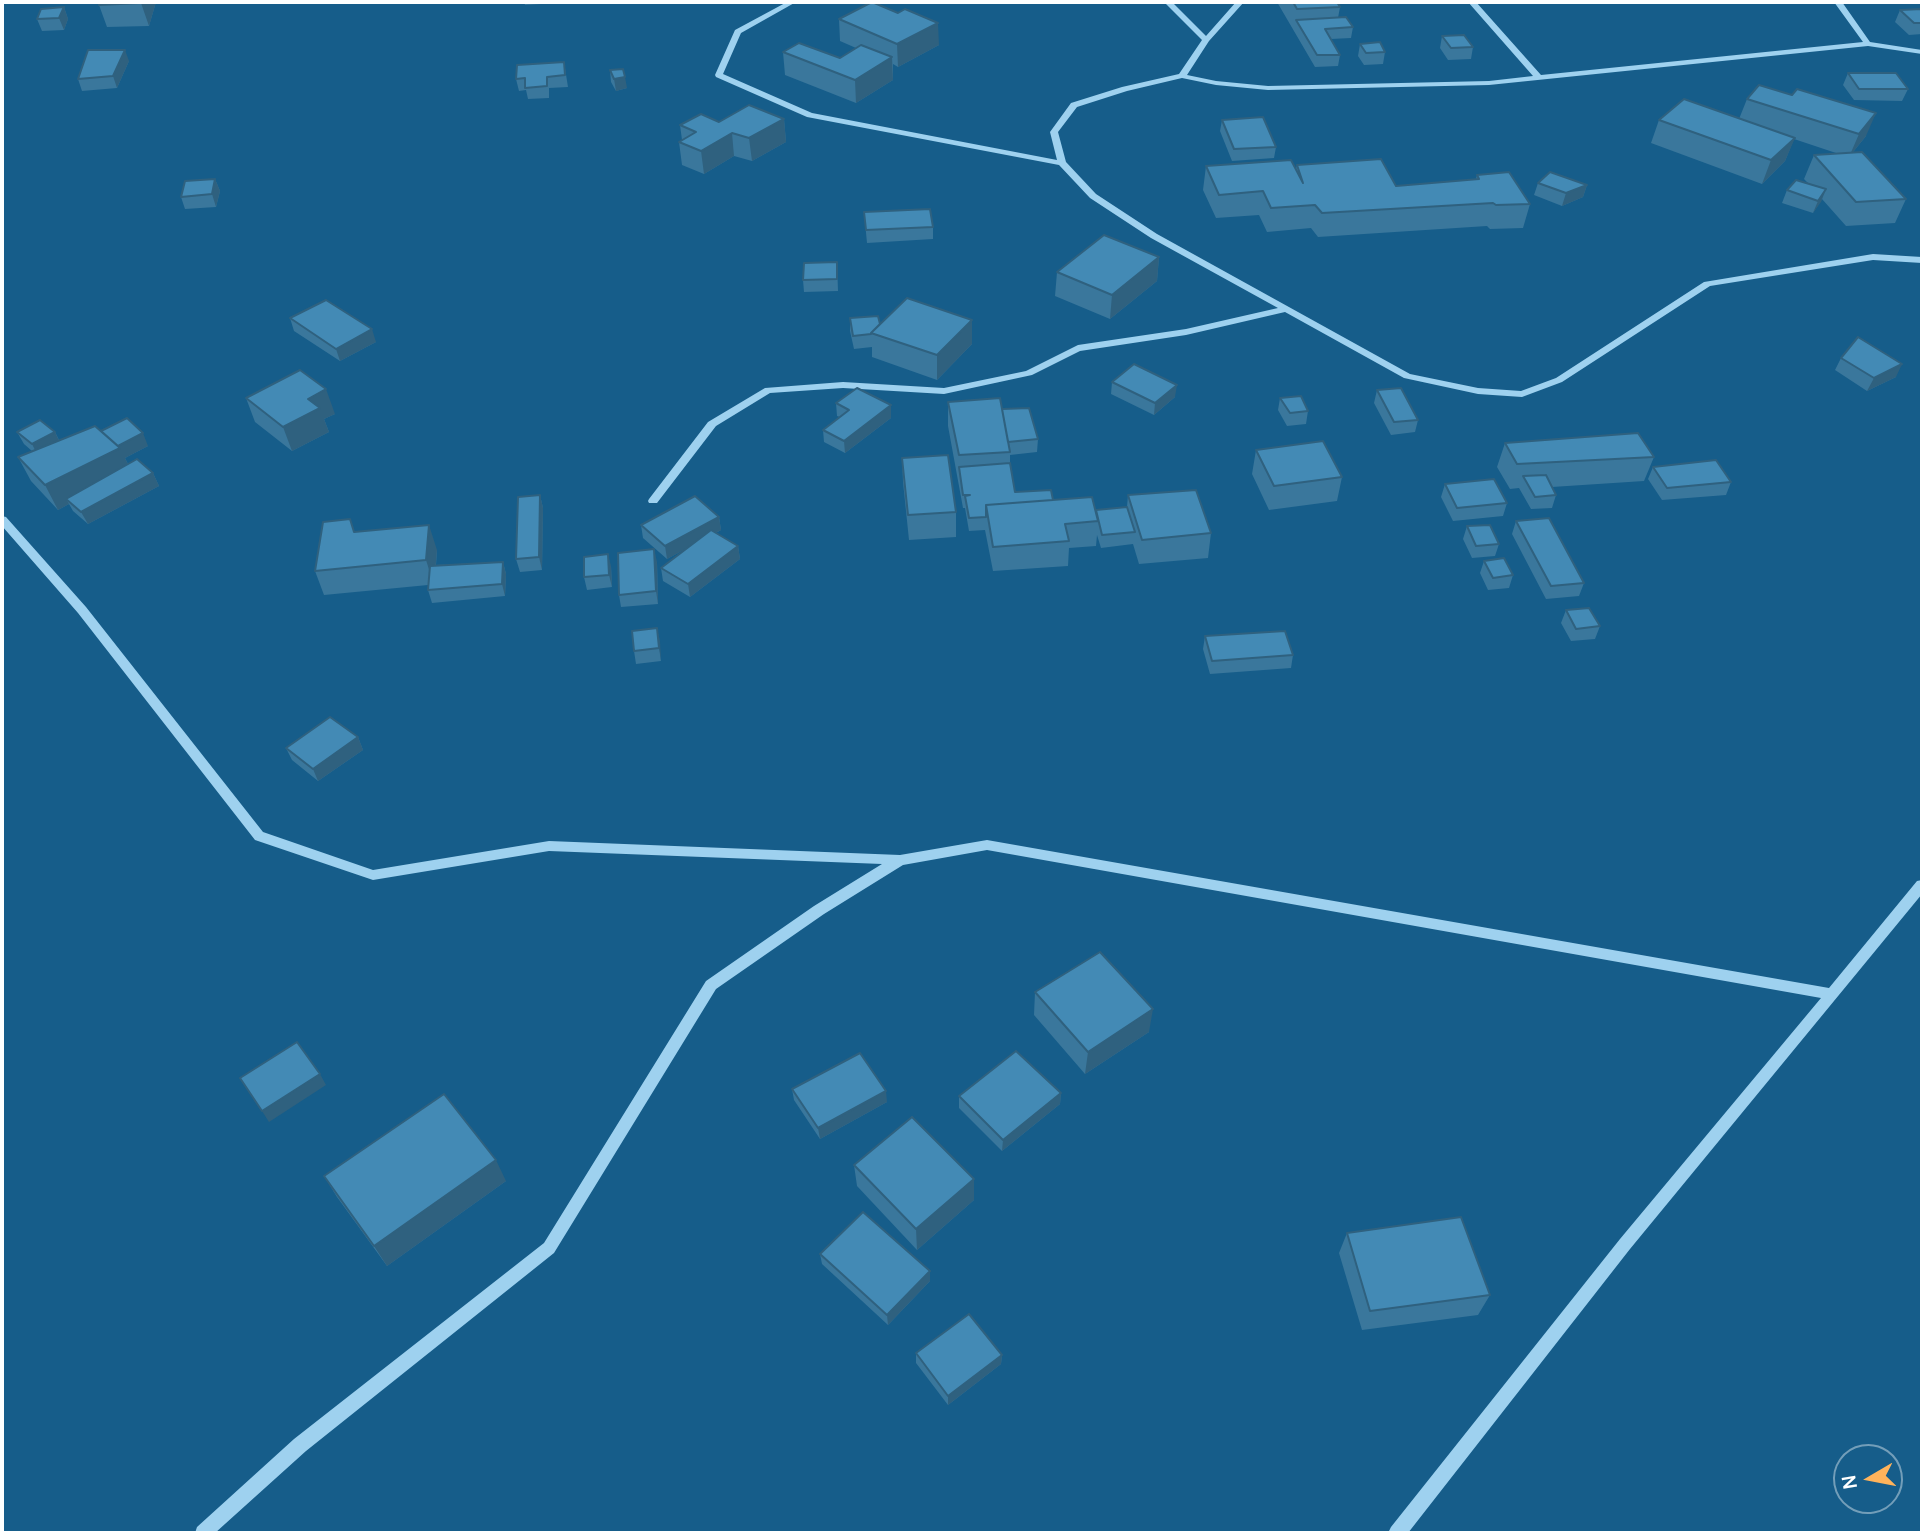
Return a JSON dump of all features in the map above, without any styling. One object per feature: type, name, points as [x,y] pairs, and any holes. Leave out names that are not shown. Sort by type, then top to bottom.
[{"type":"street","points":[[792,2],[738,32],[719,75],[810,115],[1062,163]]},
{"type":"street","points":[[1168,2],[1206,40]]},
{"type":"street","points":[[1182,76],[1206,40],[1240,2]]},
{"type":"street","points":[[1472,2],[1539,78]]},
{"type":"street","points":[[1838,2],[1868,44]]},
{"type":"street","points":[[1922,52],[1868,44],[1489,83],[1268,88],[1216,83],[1182,76],[1125,89],[1074,105],[1054,132],[1062,163],[1093,196],[1154,236],[1407,376],[1478,391],[1522,394],[1559,380],[1707,284],[1873,257],[1922,260]]},
{"type":"street","points":[[653,501],[712,424],[768,390],[843,385],[944,391],[1029,373],[1078,348],[1186,332],[1286,309]]},
{"type":"street","points":[[2,519],[82,610],[259,836],[373,876],[549,846],[900,860],[987,845],[1833,994]]},
{"type":"street","points":[[204,1533],[300,1446],[549,1248],[711,985],[819,910],[900,860]]},
{"type":"street","points":[[1397,1533],[1625,1244],[1922,885]]},
{"type":"building","points":[[100,2],[141,2],[141,3],[99,5]]},
{"type":"building","points":[[872,2],[898,13],[905,9],[938,23],[897,44],[839,19]]},
{"type":"building","points":[[1293,2],[1337,2],[1340,7],[1297,9]]},
{"type":"building","points":[[64,7],[59,18],[37,19],[41,9]]},
{"type":"building","points":[[1922,9],[1922,23],[1914,23],[1900,10]]},
{"type":"building","points":[[1346,17],[1353,27],[1325,29],[1340,55],[1317,55],[1296,20]]},
{"type":"building","points":[[1464,35],[1473,47],[1451,48],[1442,36]]},
{"type":"building","points":[[1380,42],[1385,52],[1366,53],[1360,44]]},
{"type":"building","points":[[799,43],[840,58],[861,45],[892,57],[855,80],[783,52]]},
{"type":"building","points":[[88,50],[125,50],[113,76],[78,79]]},
{"type":"building","points":[[564,62],[565,75],[547,77],[547,86],[525,88],[525,78],[516,79],[517,65]]},
{"type":"building","points":[[623,69],[625,77],[614,79],[610,70]]},
{"type":"building","points":[[1848,73],[1896,73],[1908,89],[1859,89]]},
{"type":"building","points":[[1759,85],[1792,95],[1797,89],[1876,113],[1859,134],[1747,99]]},
{"type":"building","points":[[1684,99],[1795,138],[1771,160],[1659,120]]},
{"type":"building","points":[[749,105],[784,119],[749,138],[732,133],[701,151],[679,142],[696,132],[680,125],[701,114],[719,122]]},
{"type":"building","points":[[1263,117],[1276,147],[1234,149],[1222,120]]},
{"type":"building","points":[[1862,152],[1906,199],[1856,202],[1814,155]]},
{"type":"building","points":[[1381,159],[1396,186],[1479,179],[1477,175],[1509,172],[1530,204],[1493,203],[1322,213],[1315,205],[1271,208],[1263,191],[1219,195],[1206,166],[1291,160],[1303,183],[1297,165]]},
{"type":"building","points":[[1550,172],[1587,185],[1566,193],[1538,183]]},
{"type":"building","points":[[215,179],[212,194],[181,197],[185,181]]},
{"type":"building","points":[[1796,180],[1826,189],[1818,201],[1787,190]]},
{"type":"building","points":[[930,209],[933,227],[866,230],[864,212]]},
{"type":"building","points":[[1104,235],[1159,257],[1112,295],[1057,272]]},
{"type":"building","points":[[837,262],[837,279],[803,280],[804,263]]},
{"type":"building","points":[[907,298],[972,320],[937,355],[871,333]]},
{"type":"building","points":[[326,300],[372,329],[336,349],[290,318]]},
{"type":"building","points":[[878,316],[880,324],[871,334],[853,336],[850,318]]},
{"type":"building","points":[[1858,337],[1902,364],[1874,378],[1841,358]]},
{"type":"building","points":[[1134,364],[1177,385],[1155,403],[1112,382]]},
{"type":"building","points":[[300,370],[326,389],[308,399],[320,408],[283,427],[246,398]]},
{"type":"building","points":[[857,388],[891,405],[844,441],[823,430],[849,410],[836,403]]},
{"type":"building","points":[[1401,388],[1418,420],[1394,422],[1377,390]]},
{"type":"building","points":[[1301,396],[1308,411],[1290,413],[1280,398]]},
{"type":"building","points":[[1000,398],[1010,452],[959,455],[948,402]]},
{"type":"building","points":[[1029,408],[1038,439],[1008,442],[1002,409]]},
{"type":"building","points":[[127,418],[143,433],[118,446],[101,431]]},
{"type":"building","points":[[40,420],[55,432],[32,444],[17,432]]},
{"type":"building","points":[[95,426],[120,448],[45,485],[18,457]]},
{"type":"building","points":[[1638,433],[1654,457],[1517,464],[1505,443]]},
{"type":"building","points":[[1323,441],[1342,477],[1274,486],[1256,450]]},
{"type":"building","points":[[948,455],[956,512],[908,515],[902,458]]},
{"type":"building","points":[[137,459],[153,473],[81,512],[66,499]]},
{"type":"building","points":[[1716,460],[1731,482],[1667,488],[1653,467]]},
{"type":"building","points":[[1010,463],[1015,492],[1051,490],[1053,500],[986,505],[986,517],[969,518],[965,496],[970,495],[963,495],[959,467]]},
{"type":"building","points":[[1546,475],[1556,495],[1535,497],[1523,476]]},
{"type":"building","points":[[1494,479],[1507,503],[1457,508],[1445,484]]},
{"type":"building","points":[[1196,490],[1211,533],[1142,540],[1128,495]]},
{"type":"building","points":[[540,495],[539,557],[516,559],[518,497]]},
{"type":"building","points":[[695,496],[719,517],[665,546],[641,525]]},
{"type":"building","points":[[1092,497],[1098,521],[1065,524],[1069,541],[993,547],[986,505]]},
{"type":"building","points":[[1127,507],[1135,532],[1102,535],[1096,510]]},
{"type":"building","points":[[1549,518],[1584,583],[1551,586],[1516,521]]},
{"type":"building","points":[[350,519],[354,532],[429,525],[426,560],[315,571],[323,522]]},
{"type":"building","points":[[1490,525],[1499,544],[1476,546],[1467,526]]},
{"type":"building","points":[[711,530],[738,546],[688,584],[661,568]]},
{"type":"building","points":[[654,549],[656,591],[619,595],[618,553]]},
{"type":"building","points":[[608,554],[609,575],[584,577],[584,557]]},
{"type":"building","points":[[1504,558],[1513,575],[1493,578],[1484,561]]},
{"type":"building","points":[[503,562],[502,584],[428,590],[430,566]]},
{"type":"building","points":[[1589,608],[1600,626],[1576,629],[1566,610]]},
{"type":"building","points":[[657,628],[659,648],[634,651],[632,631]]},
{"type":"building","points":[[1285,631],[1293,655],[1212,661],[1205,636]]},
{"type":"building","points":[[330,717],[358,737],[313,769],[286,748]]},
{"type":"building","points":[[1100,952],[1153,1009],[1088,1052],[1035,992]]},
{"type":"building","points":[[297,1042],[320,1074],[262,1111],[240,1078]]},
{"type":"building","points":[[1016,1051],[1061,1093],[1003,1140],[959,1096]]},
{"type":"building","points":[[860,1053],[886,1091],[818,1128],[792,1089]]},
{"type":"building","points":[[444,1094],[496,1160],[374,1246],[324,1176]]},
{"type":"building","points":[[912,1117],[974,1179],[916,1229],[854,1165]]},
{"type":"building","points":[[863,1212],[930,1271],[887,1315],[820,1254]]},
{"type":"building","points":[[1461,1217],[1490,1295],[1370,1311],[1347,1233]]},
{"type":"building","points":[[969,1314],[1002,1355],[948,1396],[916,1353]]}]
